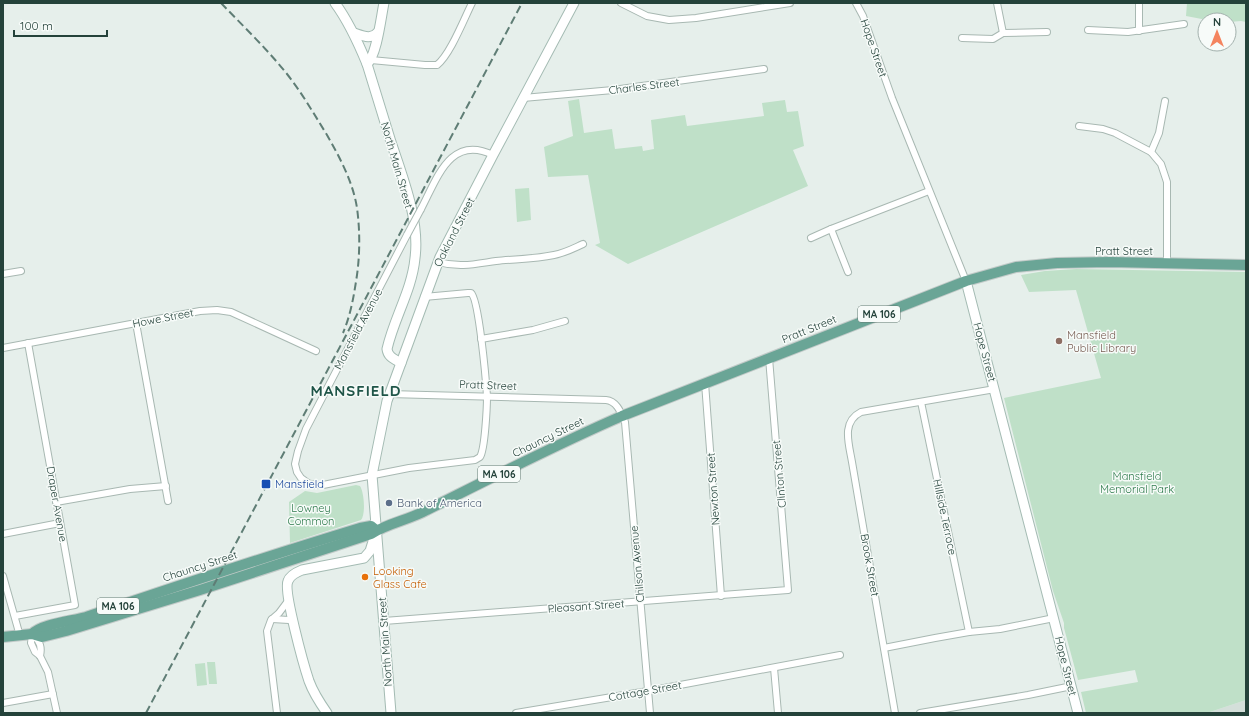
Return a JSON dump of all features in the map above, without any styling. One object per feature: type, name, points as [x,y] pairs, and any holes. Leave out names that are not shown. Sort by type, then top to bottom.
[{"type":"main road","name":"North Main Street","points":[[335,3],[354,33],[369,62],[409,198],[415,236],[416,259],[413,274],[387,349],[387,353],[390,357],[401,362]]},
{"type":"main road","points":[[369,62],[378,32],[384,3]]},
{"type":"main road","name":"Oakland Street","points":[[372,475],[389,394],[438,262],[574,3]]},
{"type":"main road","points":[[354,33],[370,37],[375,36],[378,32]]},
{"type":"main road","name":"Pratt Street","points":[[622,416],[966,281],[1016,267],[1082,262],[1246,265]]},
{"type":"main road","name":"Hope Street","points":[[966,281],[1078,713]]},
{"type":"main road","name":"Chauncy Street","points":[[3,637],[32,634],[39,628],[81,618],[234,567],[360,528],[371,526],[376,530],[414,516],[576,436],[622,416]]},
{"type":"main road","name":"North Main Street","points":[[372,475],[390,713]]},
{"type":"main road","points":[[364,558],[370,551],[376,530]]},
{"type":"main road","points":[[327,713],[315,695],[309,681],[288,601],[286,585],[290,577],[296,573],[321,565],[364,558],[375,564],[380,578]]},
{"type":"street","points":[[369,62],[437,65],[442,61],[451,46],[472,3]]},
{"type":"street","points":[[621,3],[647,16],[669,20],[696,18],[790,3]]},
{"type":"street","name":"Hope Street","points":[[856,3],[863,16],[892,98],[966,281]]},
{"type":"street","points":[[998,3],[1003,33]]},
{"type":"street","points":[[1138,31],[1139,3]]},
{"type":"street","points":[[1088,30],[1128,32],[1184,24]]},
{"type":"street","points":[[962,38],[994,38],[1003,33],[1047,32]]},
{"type":"street","name":"Charles Street","points":[[523,98],[613,90],[764,69]]},
{"type":"street","points":[[1151,152],[1159,133],[1165,101]]},
{"type":"street","points":[[1079,126],[1103,129],[1115,133],[1151,152],[1160,164],[1167,182],[1167,263]]},
{"type":"street","name":"Mansfield Avenue","points":[[487,397],[484,447],[480,457],[475,460],[410,468],[323,485],[308,483],[301,478],[297,472],[296,458],[306,429],[444,167],[454,155],[464,150],[477,149],[493,155]]},
{"type":"street","points":[[811,238],[930,191]]},
{"type":"street","points":[[831,229],[848,272]]},
{"type":"street","points":[[438,262],[451,266],[468,266],[495,261],[540,257],[564,252],[583,244]]},
{"type":"street","points":[[3,274],[21,271]]},
{"type":"street","points":[[424,297],[465,293],[472,294],[477,306],[487,397]]},
{"type":"street","name":"Howe Street","points":[[3,348],[200,311],[217,310],[231,312],[316,351]]},
{"type":"street","points":[[480,339],[533,330],[565,321]]},
{"type":"street","points":[[136,323],[168,501]]},
{"type":"street","name":"Draper Avenue","points":[[14,616],[75,605],[28,343]]},
{"type":"street","name":"Clinton Street","points":[[769,358],[788,590]]},
{"type":"street","name":"Newton Street","points":[[705,383],[721,596]]},
{"type":"street","points":[[921,402],[995,389]]},
{"type":"street","name":"Pratt Street","points":[[389,394],[610,401],[616,405],[622,416]]},
{"type":"street","name":"Brook Street","points":[[895,713],[852,462],[848,424],[852,418],[861,412],[921,402]]},
{"type":"street","name":"Hillside Terrace","points":[[921,402],[969,632]]},
{"type":"street","name":"Chilson Avenue","points":[[622,416],[625,422],[650,713]]},
{"type":"street","points":[[56,502],[130,489],[166,486]]},
{"type":"street","points":[[3,534],[60,523]]},
{"type":"street","points":[[3,576],[20,636]]},
{"type":"street","name":"Pleasant Street","points":[[384,621],[788,590]]},
{"type":"street","points":[[278,713],[266,631],[272,619],[279,613],[288,601]]},
{"type":"street","points":[[884,648],[969,632],[1000,629],[1054,618]]},
{"type":"street","points":[[272,619],[289,620],[294,622]]},
{"type":"street","points":[[32,634],[39,641],[41,650],[40,656],[48,672],[57,713]]},
{"type":"street","name":"Cottage Street","points":[[516,713],[648,691],[840,655]]},
{"type":"street","points":[[774,668],[778,713]]},
{"type":"street","points":[[920,713],[1072,686]]},
{"type":"street","points":[[3,703],[53,694]]},
{"type":"shaded area","points":[[1246,700],[1246,713],[1207,713]]},
{"type":"green space","points":[[1187,3],[1246,3],[1246,22],[1237,21],[1237,12],[1197,12],[1197,18],[1186,16]]},
{"type":"green space","points":[[579,99],[584,133],[612,129],[615,149],[642,146],[643,151],[654,149],[651,120],[685,115],[687,126],[764,116],[762,103],[785,100],[787,112],[798,111],[804,146],[793,150],[808,186],[628,264],[595,245],[600,243],[588,175],[548,177],[544,147],[573,136],[568,101]]},
{"type":"green space","points":[[529,188],[531,220],[517,222],[515,189]]},
{"type":"green space","name":"Mansfield Memorial Park","points":[[1076,269],[1246,272],[1246,700],[1207,713],[1086,713],[1081,692],[1138,682],[1135,670],[1078,680],[1064,623],[1053,591],[1004,398],[1101,378],[1076,290],[1029,292],[1021,275],[1045,271]]},
{"type":"green space","name":"Lowney Common","points":[[356,485],[360,486],[363,498],[364,513],[361,520],[290,543],[289,502],[305,491],[317,493]]},
{"type":"green space","points":[[207,662],[215,662],[217,684],[209,684]]},
{"type":"green space","points":[[205,663],[207,685],[197,686],[195,664]]},
{"type":"railway","points":[[221,3],[287,74],[327,135],[349,180],[357,208],[359,250],[353,297],[343,333]]},
{"type":"railway","points":[[146,713],[522,3]]},
{"type":"place","name":"Mansfield Public Library","points":[[1059,341]]},
{"type":"place","name":"Mansfield","points":[[266,484]]},
{"type":"place","name":"Bank of America","points":[[389,503]]},
{"type":"place","name":"Looking Glass Cafe","points":[[365,577]]},
{"type":"district","name":"MANSFIELD","points":[[356,390]]}]
